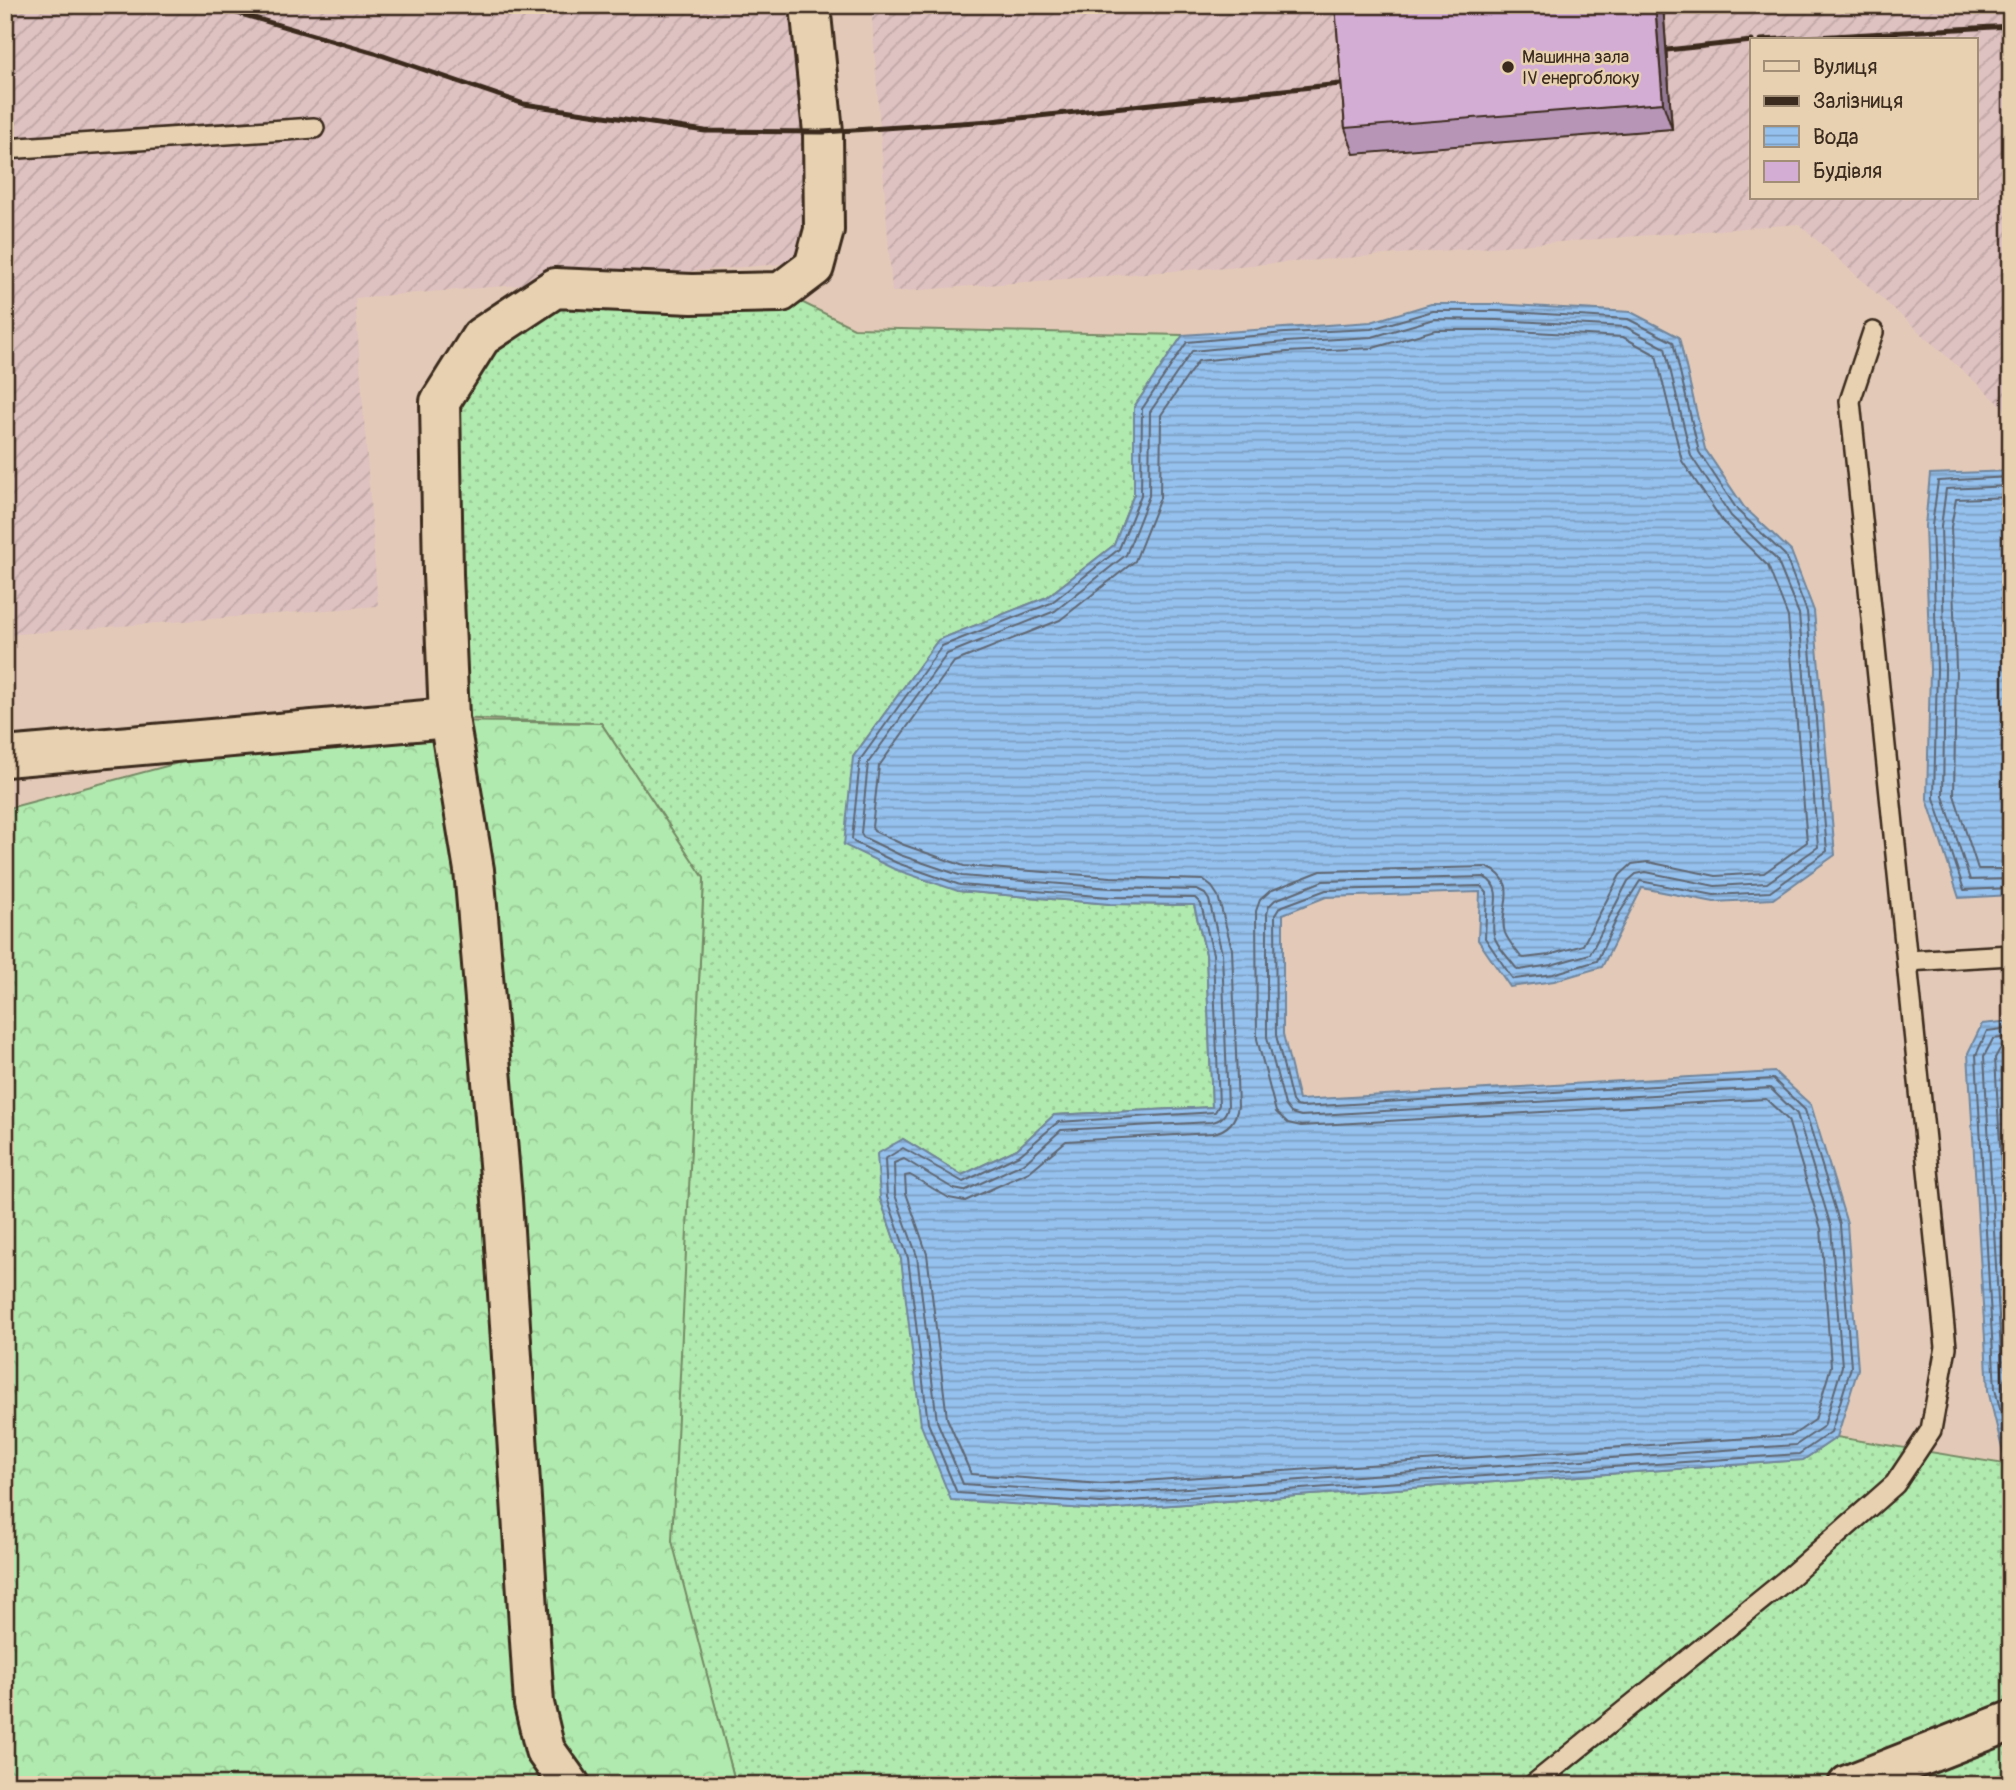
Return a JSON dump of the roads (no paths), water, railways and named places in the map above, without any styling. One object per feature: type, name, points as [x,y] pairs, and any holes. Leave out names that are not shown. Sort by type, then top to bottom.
[{"type":"street","points":[[570,1785],[545,1751],[534,1704],[502,1199],[474,870],[449,718],[440,402],[481,337],[555,288],[692,294],[781,292],[814,267],[824,230],[823,132],[810,5]]},
{"type":"street","points":[[5,757],[449,718]]},
{"type":"street","points":[[1848,1785],[2011,1721]]},
{"type":"lane","points":[[5,149],[314,128]]},
{"type":"lane","points":[[1533,1785],[1786,1580],[1895,1484],[1931,1430],[1946,1347],[1850,401],[1873,332]]},
{"type":"lane","points":[[1907,961],[2011,956]]},
{"type":"water","points":[[1431,304],[1496,304],[1631,312],[1679,337],[1705,449],[1744,507],[1791,551],[1814,611],[1835,855],[1773,899],[1714,902],[1642,888],[1602,967],[1554,981],[1510,987],[1478,940],[1480,892],[1326,897],[1283,914],[1283,1034],[1299,1100],[1775,1072],[1811,1105],[1847,1224],[1858,1369],[1837,1437],[1803,1460],[1101,1510],[951,1500],[921,1425],[901,1259],[880,1198],[877,1154],[903,1139],[962,1175],[1017,1149],[1054,1115],[1212,1107],[1206,954],[1194,905],[1110,904],[958,891],[894,869],[844,845],[853,757],[938,640],[1047,597],[1114,545],[1134,494],[1134,407],[1183,335],[1371,322]]},
{"type":"water","points":[[2011,471],[2011,895],[1959,898],[1927,799],[1930,669],[1925,526],[1930,474]]},
{"type":"water","points":[[2011,1021],[2011,1465],[2006,1465],[1988,1390],[1968,1053],[1982,1024]]},
{"type":"railway","points":[[192,5],[234,12],[375,53],[524,104],[705,131],[823,132],[991,121],[1359,82]]},
{"type":"railway","points":[[1797,38],[2011,26]]},
{"type":"railway","points":[[1648,52],[1750,41]]},
{"type":"place","name":"Машинна зала IV енергоблоку","points":[[1508,67]]}]
